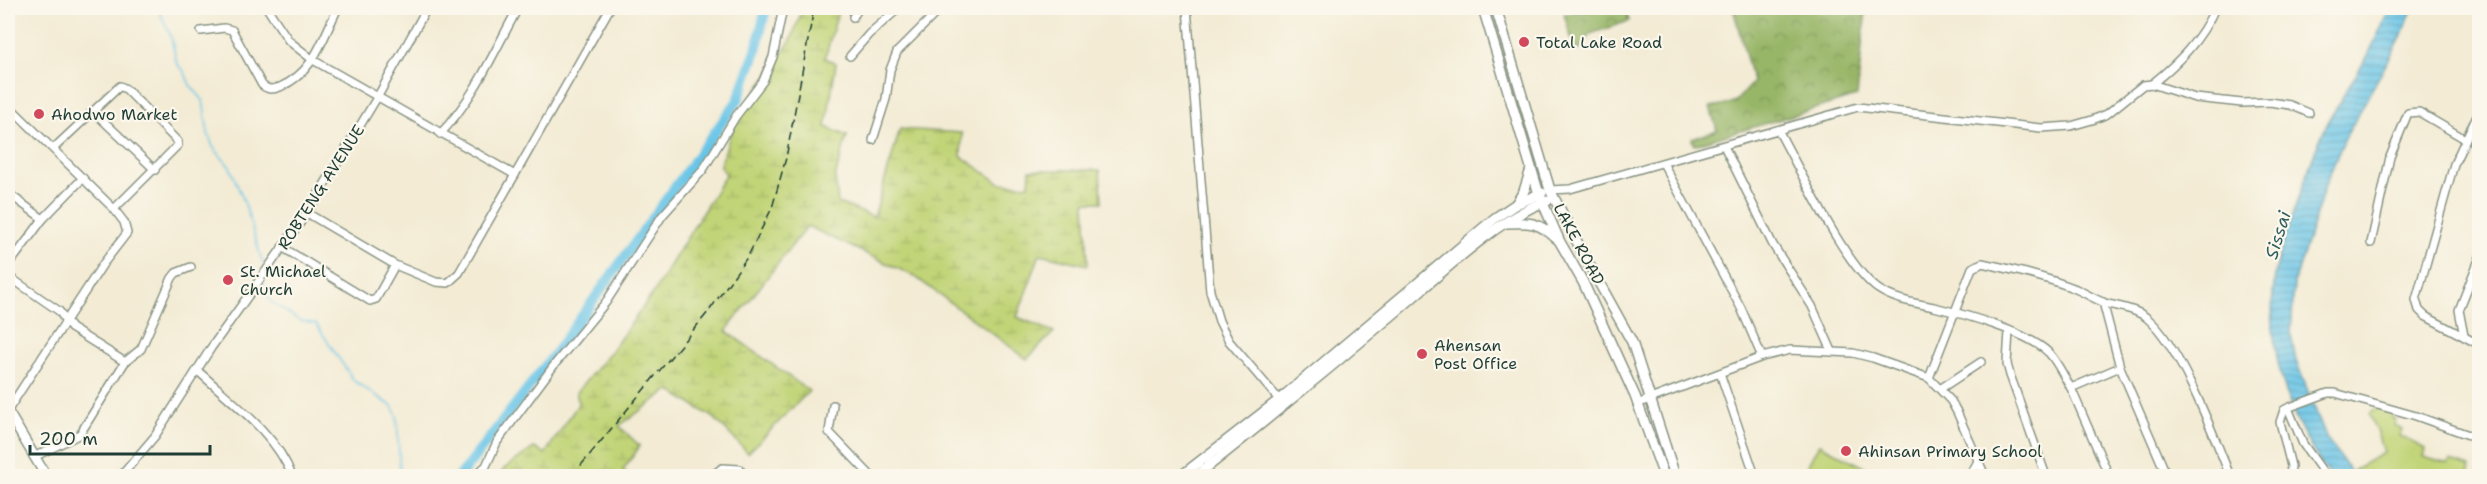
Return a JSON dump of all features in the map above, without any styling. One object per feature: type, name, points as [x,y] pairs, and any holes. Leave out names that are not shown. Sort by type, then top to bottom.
[{"type":"main road","name":"LAKE ROAD","points":[[1483,8],[1541,198],[1560,242],[1583,282],[1637,404],[1664,477]]},
{"type":"main road","name":"LAKE ROAD","points":[[1496,8],[1552,194],[1632,342],[1675,477]]},
{"type":"main road","points":[[1516,204],[1524,191],[1531,169]]},
{"type":"main road","points":[[1196,477],[1495,218],[1516,204],[1552,194]]},
{"type":"main road","points":[[1180,477],[1282,403],[1439,275],[1541,198]]},
{"type":"main road","points":[[1505,223],[1530,222],[1540,225],[1560,242]]},
{"type":"main road","points":[[8,411],[46,477]]},
{"type":"street","points":[[267,8],[289,41],[313,60],[515,175]]},
{"type":"street","points":[[201,32],[224,28],[232,30],[262,85],[270,89],[297,78],[313,60],[338,8]]},
{"type":"street","name":"ROBTENG AVENUE","points":[[121,477],[154,436],[197,370],[307,213],[378,96],[427,8]]},
{"type":"street","points":[[440,134],[455,117],[518,8]]},
{"type":"street","points":[[307,213],[395,265],[436,282],[453,281],[610,8]]},
{"type":"street","points":[[474,477],[486,466],[497,442],[555,364],[606,302],[662,216],[703,170],[736,116],[763,81],[773,57],[783,8]]},
{"type":"street","points":[[853,17],[860,8]]},
{"type":"street","points":[[850,56],[869,34],[899,8]]},
{"type":"street","points":[[873,140],[886,99],[890,70],[897,52],[934,15],[937,8]]},
{"type":"street","points":[[1187,8],[1210,291],[1219,321],[1229,340],[1282,403]]},
{"type":"street","points":[[2152,84],[2193,47],[2215,8]]},
{"type":"street","points":[[1552,194],[1858,107],[2041,128],[2070,126],[2107,114],[2143,85],[2152,84],[2195,98],[2242,103],[2270,102],[2290,105],[2309,113]]},
{"type":"street","points":[[54,148],[117,88],[126,89],[178,142],[178,145],[114,209]]},
{"type":"street","points":[[8,105],[114,209],[127,227],[127,233],[104,264],[8,411]]},
{"type":"street","points":[[2480,109],[2465,139],[2442,202],[2416,300],[2419,310],[2425,316],[2480,345]]},
{"type":"street","points":[[93,111],[155,170]]},
{"type":"street","points":[[2372,243],[2390,157],[2408,113],[2419,112],[2465,139]]},
{"type":"street","points":[[1779,130],[1833,229],[1863,276],[1879,290],[1899,299],[1956,313],[2009,331],[2050,355],[2072,388],[2109,477]]},
{"type":"street","points":[[1724,146],[1773,245],[1812,306],[1832,351]]},
{"type":"street","points":[[1663,162],[1741,308],[1762,357]]},
{"type":"street","points":[[14,258],[43,219],[83,178]]},
{"type":"street","points":[[8,193],[43,219]]},
{"type":"street","points":[[282,247],[370,301],[376,299],[395,265]]},
{"type":"street","points":[[2464,336],[2459,310],[2480,257]]},
{"type":"street","points":[[1929,378],[1972,268],[1982,263],[2022,272],[2075,289],[2103,302],[2141,314],[2159,330],[2174,353],[2189,384],[2230,477]]},
{"type":"street","points":[[34,457],[80,434],[125,362],[141,349],[171,278],[176,273],[191,267]]},
{"type":"street","points":[[8,276],[59,312],[78,333],[125,362]]},
{"type":"street","points":[[2103,302],[2120,367],[2167,477]]},
{"type":"street","points":[[2009,331],[2007,364],[2046,477]]},
{"type":"street","points":[[1637,404],[1762,357],[1790,350],[1832,351],[1874,358],[1929,378],[1940,389],[1957,412],[1985,477]]},
{"type":"street","points":[[1940,389],[1981,362]]},
{"type":"street","points":[[2072,388],[2120,367]]},
{"type":"street","points":[[197,370],[263,433],[285,460],[292,477]]},
{"type":"street","points":[[1720,373],[1755,477]]},
{"type":"street","points":[[2290,477],[2291,466],[2280,422],[2281,416],[2289,408],[2328,393],[2354,397],[2480,439]]},
{"type":"street","points":[[833,405],[829,432],[872,477]]},
{"type":"street","points":[[2289,408],[2303,444],[2326,477]]},
{"type":"street","points":[[1970,477],[1978,461]]},
{"type":"street","points":[[712,477],[722,468],[740,469]]},
{"type":"green space","points":[[803,8],[839,8],[825,58],[836,63],[826,127],[847,136],[835,177],[838,203],[874,217],[900,129],[962,133],[961,156],[1000,183],[1029,185],[1030,170],[1100,170],[1102,202],[1085,202],[1088,265],[1040,254],[1017,317],[1054,332],[1027,359],[914,276],[807,226],[726,331],[809,391],[748,453],[714,418],[669,390],[619,426],[640,446],[623,470],[630,476],[499,476],[505,468],[534,448],[545,454],[579,403],[576,393],[612,350],[654,292],[726,174],[720,166],[733,126],[791,40]]},
{"type":"green space","points":[[1487,8],[1491,8],[1546,183],[1544,187],[1540,187]]},
{"type":"green space","points":[[1609,8],[1633,8],[1626,10],[1629,21],[1590,34],[1581,49],[1575,51],[1564,14]]},
{"type":"green space","points":[[1733,8],[1866,8],[1857,96],[1694,145],[1692,139],[1717,130],[1710,107],[1734,103],[1753,82]]},
{"type":"green space","points":[[2378,407],[2394,412],[2392,418],[2396,420],[2394,425],[2403,429],[2400,436],[2425,449],[2423,457],[2470,467],[2468,476],[2359,476],[2354,470],[2383,453],[2369,414]]},
{"type":"green space","points":[[1819,444],[1882,476],[1802,476]]},
{"type":"water","points":[[2390,8],[2413,8],[2400,39],[2344,140],[2326,183],[2294,284],[2291,335],[2296,361],[2327,439],[2354,476],[2330,476],[2302,431],[2283,381],[2276,355],[2273,328],[2272,301],[2275,275],[2285,237],[2321,137],[2369,53]]},
{"type":"waterway","points":[[158,8],[171,37],[177,64],[203,100],[208,133],[213,147],[230,167],[245,204],[263,264]]},
{"type":"waterway","points":[[460,476],[556,352],[738,100],[756,51],[766,8]]},
{"type":"waterway","points":[[263,282],[270,301],[300,321],[316,324],[354,381],[392,406],[397,416],[400,476]]},
{"type":"railway","points":[[572,476],[709,311],[748,256],[772,208],[786,158],[814,8]]},
{"type":"place","name":"Total Lake Road","points":[[1524,42]]},
{"type":"place","name":"Ahodwo Market","points":[[39,114]]},
{"type":"place","name":"St. Michael Church","points":[[228,280]]},
{"type":"place","name":"Ahensan Post Office","points":[[1422,354]]},
{"type":"place","name":"Ahinsan Primary School","points":[[1846,451]]},
{"type":"water label","name":"Sissai","points":[[2278,235]]}]
